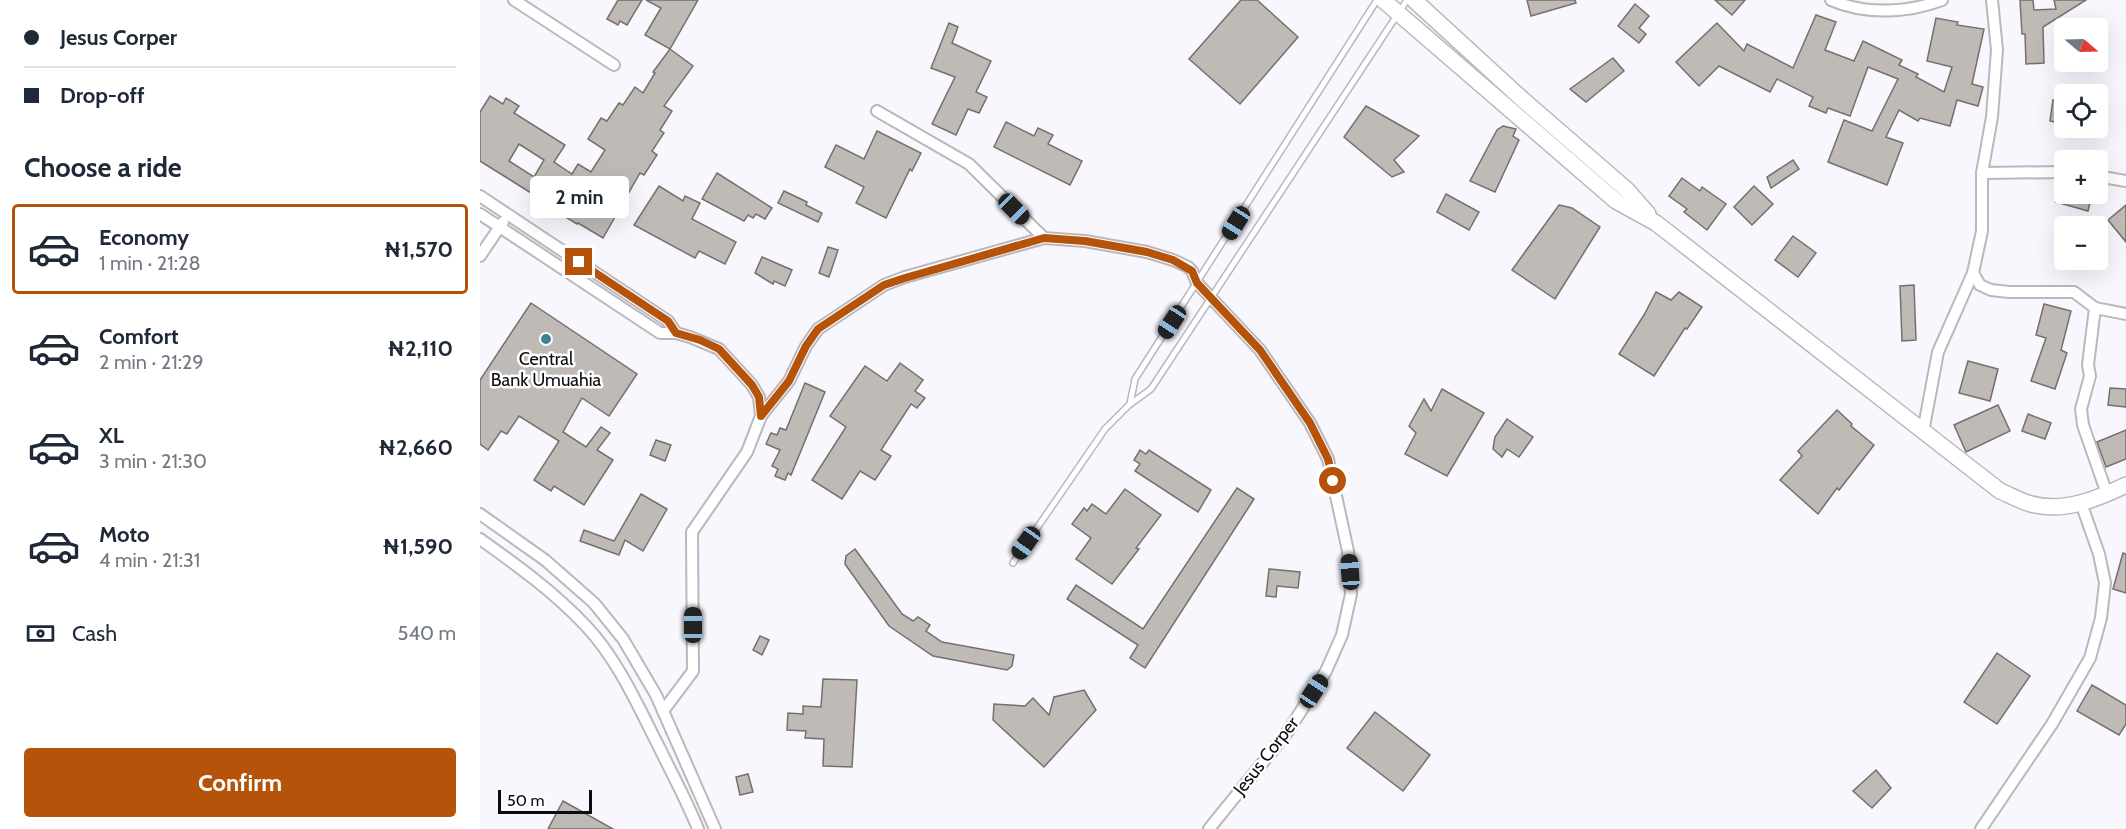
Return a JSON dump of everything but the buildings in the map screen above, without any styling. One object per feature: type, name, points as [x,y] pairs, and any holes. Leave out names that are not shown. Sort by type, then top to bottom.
[{"type":"street","points":[[514,0],[614,65]]},
{"type":"street","points":[[1383,0],[1616,201],[1656,223],[2000,491],[2029,504],[2051,508],[2081,503],[2126,485]]},
{"type":"street","points":[[1414,0],[1627,190],[1656,223]]},
{"type":"street","points":[[1832,0],[1868,11],[1910,8],[1942,0]]},
{"type":"street","points":[[1923,432],[1938,352],[1973,273],[1982,231],[1982,172],[1992,117],[1997,50],[1992,0]]},
{"type":"street","points":[[663,711],[693,671],[692,532],[747,452],[761,416],[789,381],[806,346],[818,329],[884,285],[1044,238],[969,164],[877,111]]},
{"type":"street","points":[[1982,172],[2054,172]]},
{"type":"street","points":[[2108,178],[2126,181]]},
{"type":"street","points":[[480,196],[668,321],[676,333]]},
{"type":"street","points":[[480,214],[660,333],[676,333],[700,340],[719,349],[752,385],[759,397],[761,416]]},
{"type":"street","points":[[480,256],[508,214]]},
{"type":"street","name":"Jesus Corper","points":[[1044,238],[1085,241],[1147,252],[1173,260],[1192,271],[1197,283],[1260,350],[1310,423],[1328,459],[1348,551],[1351,594],[1342,635],[1326,671],[1289,729],[1209,829]]},
{"type":"street","points":[[1973,273],[1980,285],[1991,290],[2074,292],[2095,308],[2126,314]]},
{"type":"street","points":[[2095,308],[2088,365],[2090,376],[2081,409],[2083,424],[2107,494]]},
{"type":"street","points":[[1981,829],[2052,724],[2090,658],[2101,618],[2105,583],[2099,554],[2081,503]]},
{"type":"street","points":[[480,514],[545,560],[594,603],[623,639],[656,695],[715,829]]},
{"type":"street","points":[[480,539],[531,575],[588,628],[606,652],[638,705],[698,829]]},
{"type":"lane","points":[[1130,405],[1135,380],[1377,0]]},
{"type":"lane","points":[[1013,562],[1105,429],[1151,389],[1407,0]]},
{"type":"place","name":"Central Bank Umuahia","points":[[546,339]]},
{"type":"route","points":[[579,262],[668,321],[676,333],[700,340],[719,349],[752,385],[759,397],[761,416],[789,381],[806,346],[818,329],[884,285],[1044,238],[1085,241],[1147,252],[1188,267],[1196,277],[1197,283],[1260,350],[1310,423],[1328,459],[1333,481]]}]
